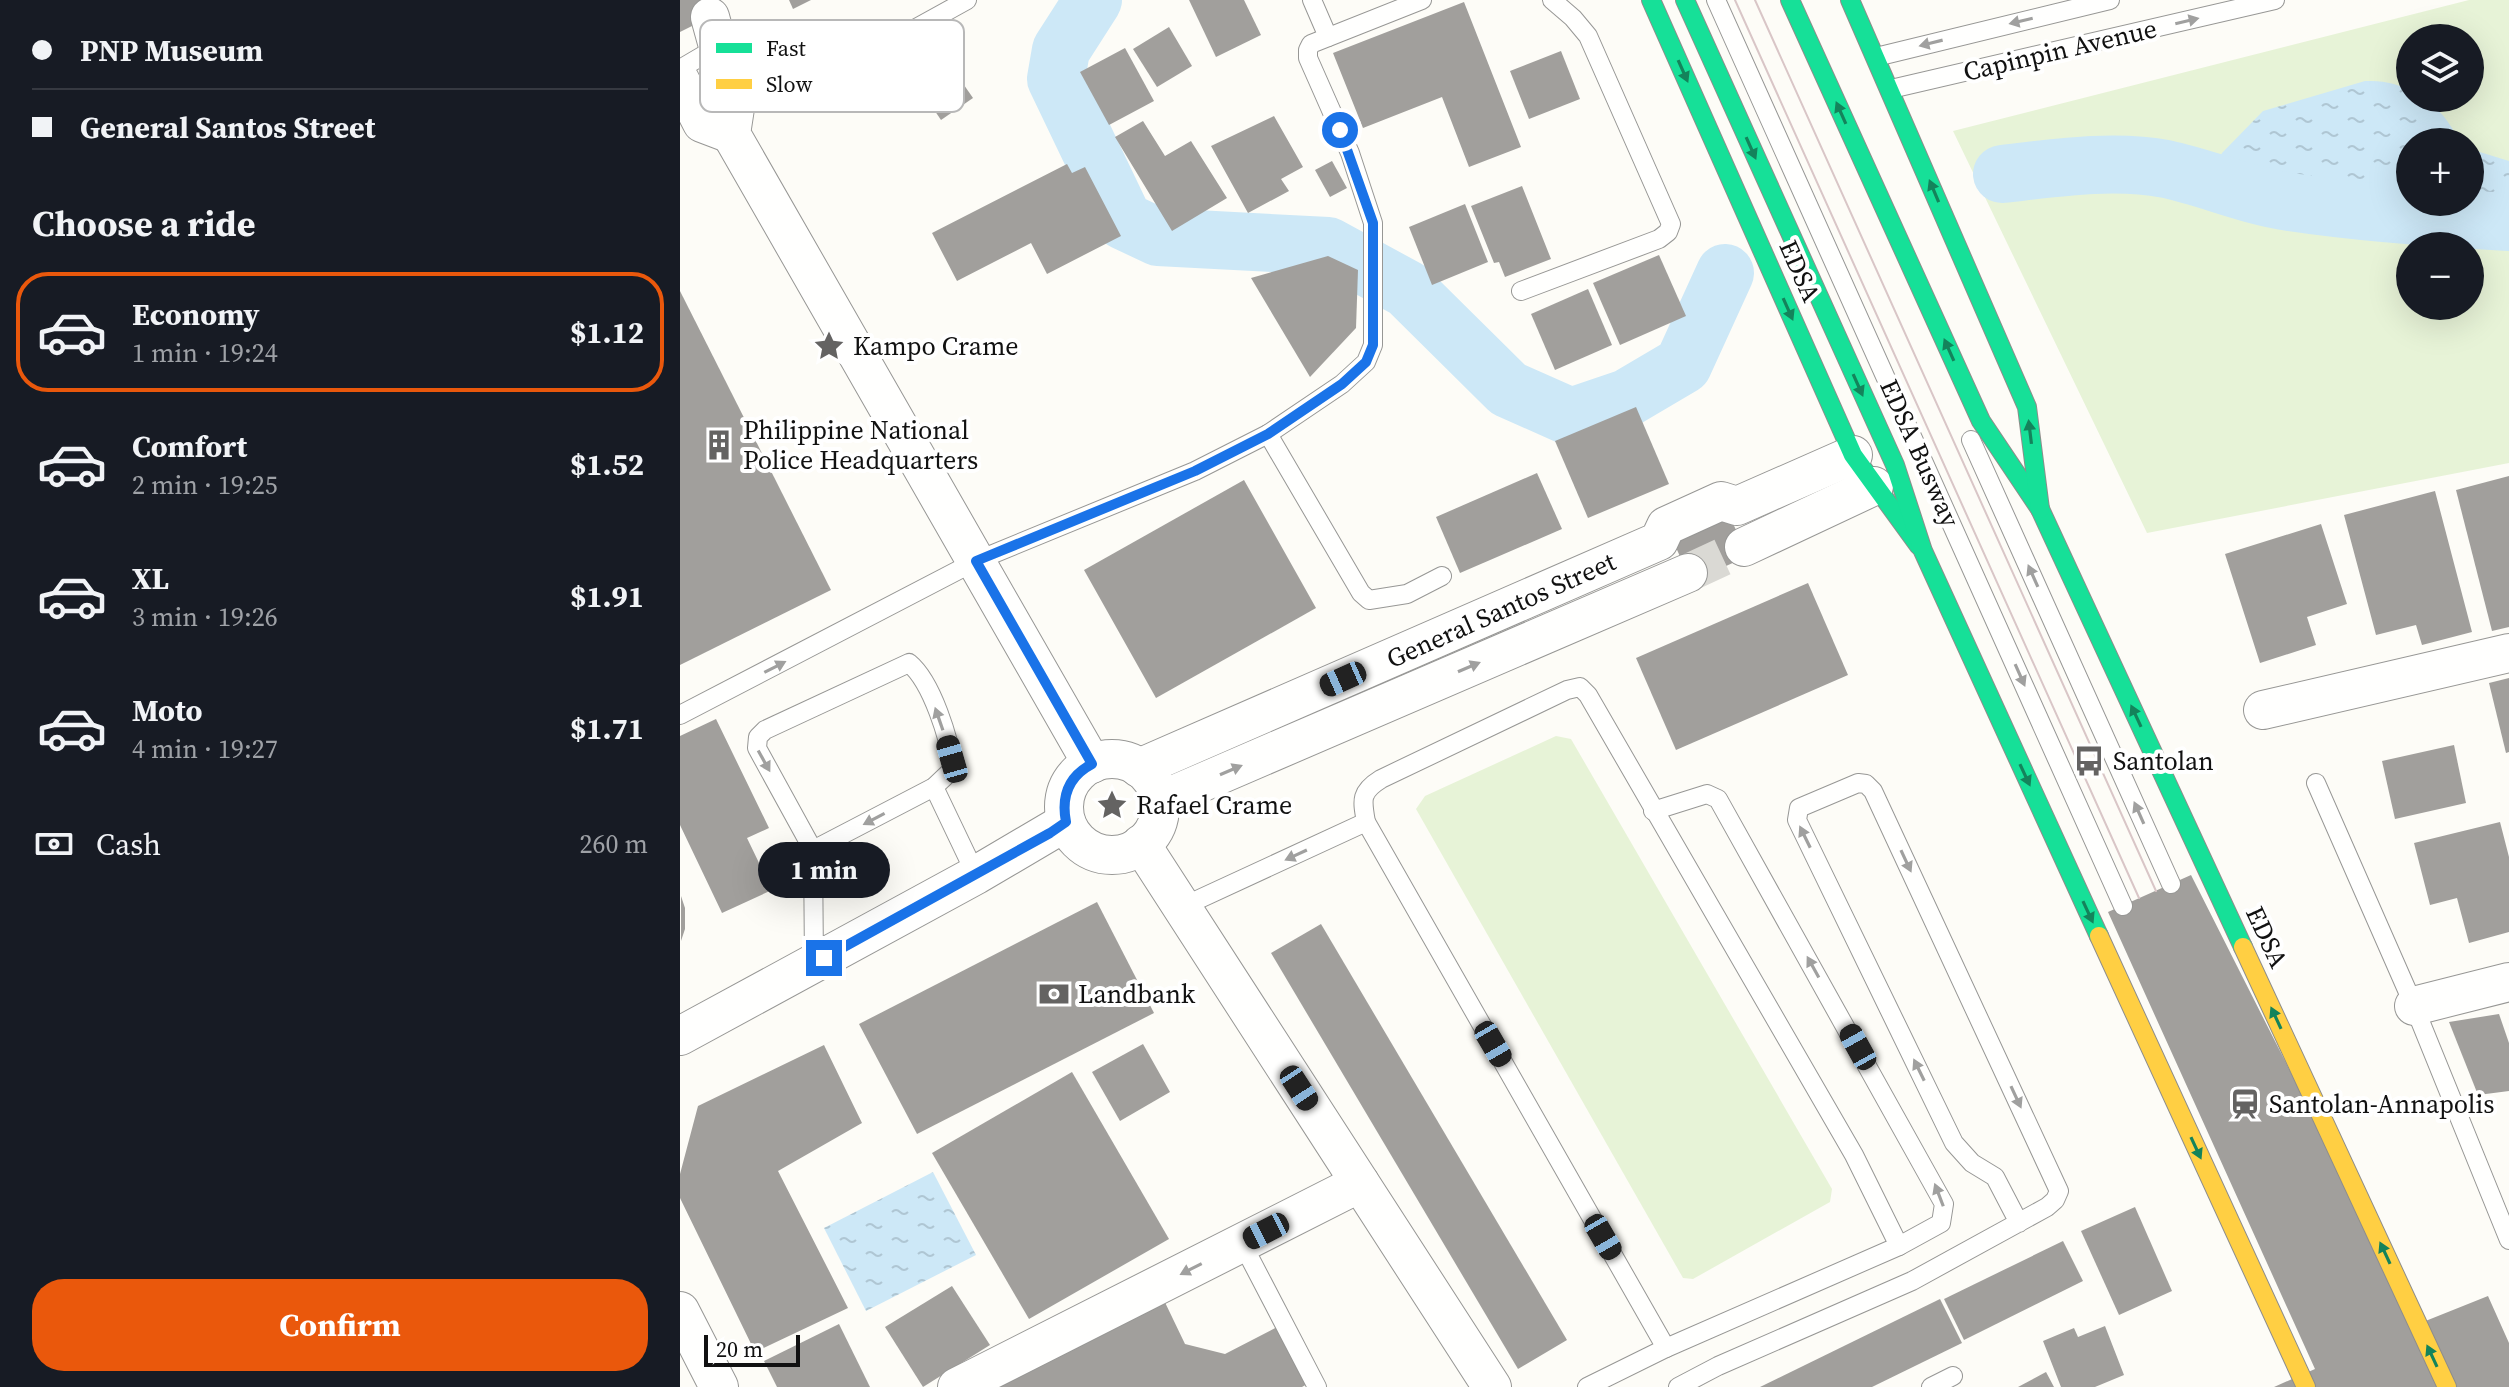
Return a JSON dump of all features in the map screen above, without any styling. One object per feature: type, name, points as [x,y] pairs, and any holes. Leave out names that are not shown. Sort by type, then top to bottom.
[{"type":"main road","name":"EDSA","points":[[1651,0],[1853,455],[1884,476],[1923,551]]},
{"type":"main road","name":"EDSA","points":[[1685,0],[1884,476],[1923,551],[2306,1387]]},
{"type":"main road","name":"EDSA","points":[[1790,0],[1973,424],[2040,509],[2447,1387]]},
{"type":"main road","name":"EDSA","points":[[1850,0],[2027,407],[2040,509]]},
{"type":"street","points":[[680,80],[700,108]]},
{"type":"street","points":[[712,125],[976,561],[1092,764]]},
{"type":"street","name":"General Santos Street","points":[[1748,520],[1853,455]]},
{"type":"street","name":"General Santos Street","points":[[1748,520],[1884,476]]},
{"type":"street","name":"General Santos Street","points":[[1139,768],[1665,538],[1666,526],[1721,501],[1748,520]]},
{"type":"street","name":"General Santos Street","points":[[1159,801],[1688,573]]},
{"type":"street","points":[[1584,574],[1600,611]]},
{"type":"street","points":[[2263,710],[2509,653]]},
{"type":"street","points":[[1371,667],[1389,702]]},
{"type":"street","points":[[1116,759],[1139,768],[1153,783],[1159,801],[1154,829],[1141,844],[1125,852],[1098,852],[1082,844],[1066,822],[1066,793],[1076,775],[1092,764],[1116,759]]},
{"type":"street","points":[[680,1036],[976,875],[1066,822]]},
{"type":"street","points":[[1141,844],[1492,1387]]},
{"type":"street","points":[[2414,1006],[2509,982]]},
{"type":"street","points":[[957,1387],[1360,1183]]},
{"type":"street","points":[[680,1311],[719,1387]]},
{"type":"lane","points":[[931,20],[967,0]]},
{"type":"lane","points":[[1312,0],[1328,37]]},
{"type":"lane","points":[[680,715],[976,561],[1195,471],[1268,434],[1342,384],[1366,362],[1373,345],[1373,223],[1350,153],[1308,58],[1308,50],[1311,44],[1422,0]]},
{"type":"lane","points":[[1521,291],[1659,239],[1668,232],[1671,224],[1588,36],[1552,0]]},
{"type":"lane","name":"EDSA Busway","points":[[1716,0],[2123,906]]},
{"type":"lane","name":"EDSA Busway","points":[[1772,0],[1973,424],[2171,884]]},
{"type":"lane","name":"Capinpin Avenue","points":[[1876,57],[2110,0]]},
{"type":"lane","name":"Capinpin Avenue","points":[[1891,89],[2275,0]]},
{"type":"lane","points":[[680,69],[700,47]]},
{"type":"lane","points":[[712,125],[737,112]]},
{"type":"lane","points":[[1268,434],[1361,593],[1369,600],[1407,594],[1442,576]]},
{"type":"lane","points":[[813,850],[934,787],[953,769],[938,712],[918,671],[909,663],[765,730],[758,737],[757,748],[813,850],[814,963]]},
{"type":"lane","points":[[1666,1348],[1366,822],[1362,801],[1372,784],[1567,690],[1580,687],[1588,695],[1854,1155],[1899,1246]]},
{"type":"lane","points":[[1678,1387],[1718,1366],[1912,1281],[2019,1223],[2055,1200],[2059,1191],[1873,791],[1866,784],[1858,783],[1799,808],[1797,820],[1954,1143],[1972,1163],[1995,1177],[2019,1223]]},
{"type":"lane","points":[[2316,783],[2414,1006],[2509,1240]]},
{"type":"lane","points":[[934,787],[976,875]]},
{"type":"lane","points":[[1587,1387],[1666,1348],[1899,1246],[1941,1223],[1944,1204],[1718,799],[1707,794],[1653,811]]},
{"type":"lane","points":[[1182,907],[1366,822]]},
{"type":"lane","points":[[1242,1243],[1317,1387]]},
{"type":"lane","points":[[1931,1387],[1953,1376]]},
{"type":"green space","points":[[2469,0],[2509,0],[2509,463],[2147,533],[1953,131]]},
{"type":"green space","points":[[1556,736],[1571,739],[1832,1189],[1830,1202],[1693,1279],[1683,1278],[1416,809],[1425,796]]},
{"type":"water","points":[[2365,81],[2388,83],[2396,85],[2396,112],[2440,112],[2452,128],[2396,128],[2396,207],[2390,207],[2274,192],[2224,179],[2215,167],[2222,153],[2263,111]]},
{"type":"water","points":[[2484,153],[2509,161],[2509,215],[2484,213]]},
{"type":"water","points":[[933,1172],[976,1255],[866,1311],[824,1228]]},
{"type":"building","points":[[680,0],[711,0],[718,13],[680,32]]},
{"type":"building","points":[[789,0],[811,0],[793,9]]},
{"type":"building","points":[[1189,0],[1244,0],[1261,35],[1216,57]]},
{"type":"building","points":[[1464,2],[1521,147],[1469,167],[1442,97],[1363,128],[1333,53]]},
{"type":"building","points":[[1169,27],[1192,66],[1157,87],[1133,49]]},
{"type":"building","points":[[1125,48],[1154,101],[1109,125],[1080,72]]},
{"type":"building","points":[[1561,51],[1580,99],[1529,119],[1510,71]]},
{"type":"building","points":[[964,85],[973,98],[964,104]]},
{"type":"building","points":[[936,112],[953,112],[941,120]]},
{"type":"building","points":[[1274,116],[1303,167],[1281,179],[1289,191],[1248,213],[1211,146]]},
{"type":"building","points":[[1143,121],[1165,156],[1191,141],[1227,198],[1172,231],[1115,137]]},
{"type":"building","points":[[1332,161],[1347,188],[1330,197],[1315,170]]},
{"type":"building","points":[[1067,164],[1072,173],[1085,167],[1121,236],[1047,274],[1031,243],[957,281],[932,233]]},
{"type":"building","points":[[1522,186],[1551,259],[1505,277],[1499,262],[1494,263],[1471,206]]},
{"type":"building","points":[[1465,204],[1488,262],[1432,285],[1409,227]]},
{"type":"building","points":[[1659,255],[1686,316],[1620,345],[1593,283]]},
{"type":"building","points":[[1328,256],[1358,270],[1356,328],[1310,377],[1251,278]]},
{"type":"building","points":[[1588,289],[1612,345],[1555,370],[1531,314]]},
{"type":"building","name":"Philippine National Police Headquarters","points":[[680,291],[831,590],[680,665]]},
{"type":"building","points":[[1636,407],[1669,484],[1588,518],[1555,441]]},
{"type":"building","points":[[1537,473],[1562,529],[1460,573],[1436,517]]},
{"type":"building","points":[[2509,476],[2509,627],[2492,631],[2456,490]]},
{"type":"building","points":[[1244,480],[1316,608],[1156,698],[1084,570]]},
{"type":"building","points":[[2435,491],[2472,632],[2422,645],[2416,625],[2376,635],[2344,515]]},
{"type":"building","points":[[1724,504],[1748,556],[1691,582],[1668,529]]},
{"type":"building","points":[[2321,524],[2347,604],[2307,617],[2316,645],[2260,663],[2225,554]]},
{"type":"building","points":[[1808,583],[1848,675],[1676,750],[1636,658]]},
{"type":"building","points":[[2509,678],[2509,752],[2506,753],[2489,683]]},
{"type":"building","points":[[716,719],[769,828],[747,838],[772,890],[722,913],[680,825],[680,736]]},
{"type":"building","points":[[2454,745],[2466,803],[2395,819],[2382,761]]},
{"type":"building","points":[[2500,822],[2509,857],[2509,932],[2469,943],[2457,898],[2430,905],[2414,843]]},
{"type":"building","name":"Santolan-Annapolis","points":[[2191,875],[2418,1324],[2488,1296],[2509,1343],[2509,1387],[2274,1387],[2315,1369],[2108,912]]},
{"type":"building","points":[[681,896],[685,908],[685,929],[681,941]]},
{"type":"building","points":[[1097,902],[1154,1013],[917,1134],[859,1024]]},
{"type":"building","points":[[1321,924],[1567,1340],[1518,1369],[1271,953]]},
{"type":"building","points":[[2499,1014],[2509,1043],[2509,1091],[2478,1095],[2449,1022]]},
{"type":"building","points":[[1143,1044],[1170,1092],[1120,1121],[1092,1072]]},
{"type":"building","points":[[824,1045],[862,1123],[778,1171],[848,1308],[755,1352],[680,1198],[680,1174],[698,1106]]},
{"type":"building","points":[[1072,1072],[1169,1239],[1029,1319],[932,1153]]},
{"type":"building","points":[[2135,1207],[2172,1291],[2119,1315],[2081,1231]]},
{"type":"building","points":[[2063,1241],[2083,1281],[1964,1340],[1944,1299]]},
{"type":"building","points":[[952,1286],[990,1345],[923,1387],[885,1327]]},
{"type":"building","points":[[1160,1292],[1185,1344],[1225,1354],[1279,1326],[1309,1383],[1302,1387],[976,1387]]},
{"type":"building","points":[[1940,1299],[1962,1343],[1872,1387],[1760,1387]]},
{"type":"building","points":[[839,1324],[870,1387],[777,1387],[764,1361]]},
{"type":"building","points":[[2105,1326],[2124,1375],[2095,1387],[2061,1387],[2043,1341],[2074,1328],[2078,1337]]},
{"type":"building","points":[[2046,1372],[2054,1387],[2018,1387]]},
{"type":"waterway","points":[[1093,0],[1061,50],[1056,79],[1124,221],[1158,237],[1328,246],[1407,289],[1508,389],[1571,417],[1627,398],[1683,365],[1725,273]]},
{"type":"waterway","points":[[2002,174],[2084,166],[2146,166],[2290,202],[2400,215],[2509,222]]},
{"type":"tunnel","points":[[1688,573],[1744,547]]},
{"type":"tram line","points":[[1735,0],[2139,898]]},
{"type":"tram line","points":[[1755,0],[2156,891]]},
{"type":"traffic: fast","points":[[1651,0],[1853,455],[1919,546]]},
{"type":"traffic: fast","points":[[1685,0],[1895,465],[1923,551],[2099,936]]},
{"type":"traffic: fast","points":[[1790,0],[1981,421],[2040,509],[2243,947]]},
{"type":"traffic: fast","points":[[1850,0],[2027,407],[2040,509]]},
{"type":"traffic: slow","points":[[2099,936],[2306,1387]]},
{"type":"traffic: slow","points":[[2243,947],[2447,1387]]},
{"type":"place","name":"Kampo Crame","points":[[829,346]]},
{"type":"place","name":"Philippine National Police Headquarters","points":[[719,445]]},
{"type":"place","name":"Santolan","points":[[2089,761]]},
{"type":"place","name":"Rafael Crame","points":[[1112,805]]},
{"type":"place","name":"Landbank","points":[[1054,994]]},
{"type":"place","name":"Santolan-Annapolis","points":[[2245,1104]]},
{"type":"route","points":[[824,958],[1066,822],[1064,802],[1070,783],[1083,768],[1092,764],[976,561],[1195,471],[1268,434],[1342,384],[1366,362],[1373,345],[1373,223],[1340,130]]}]
